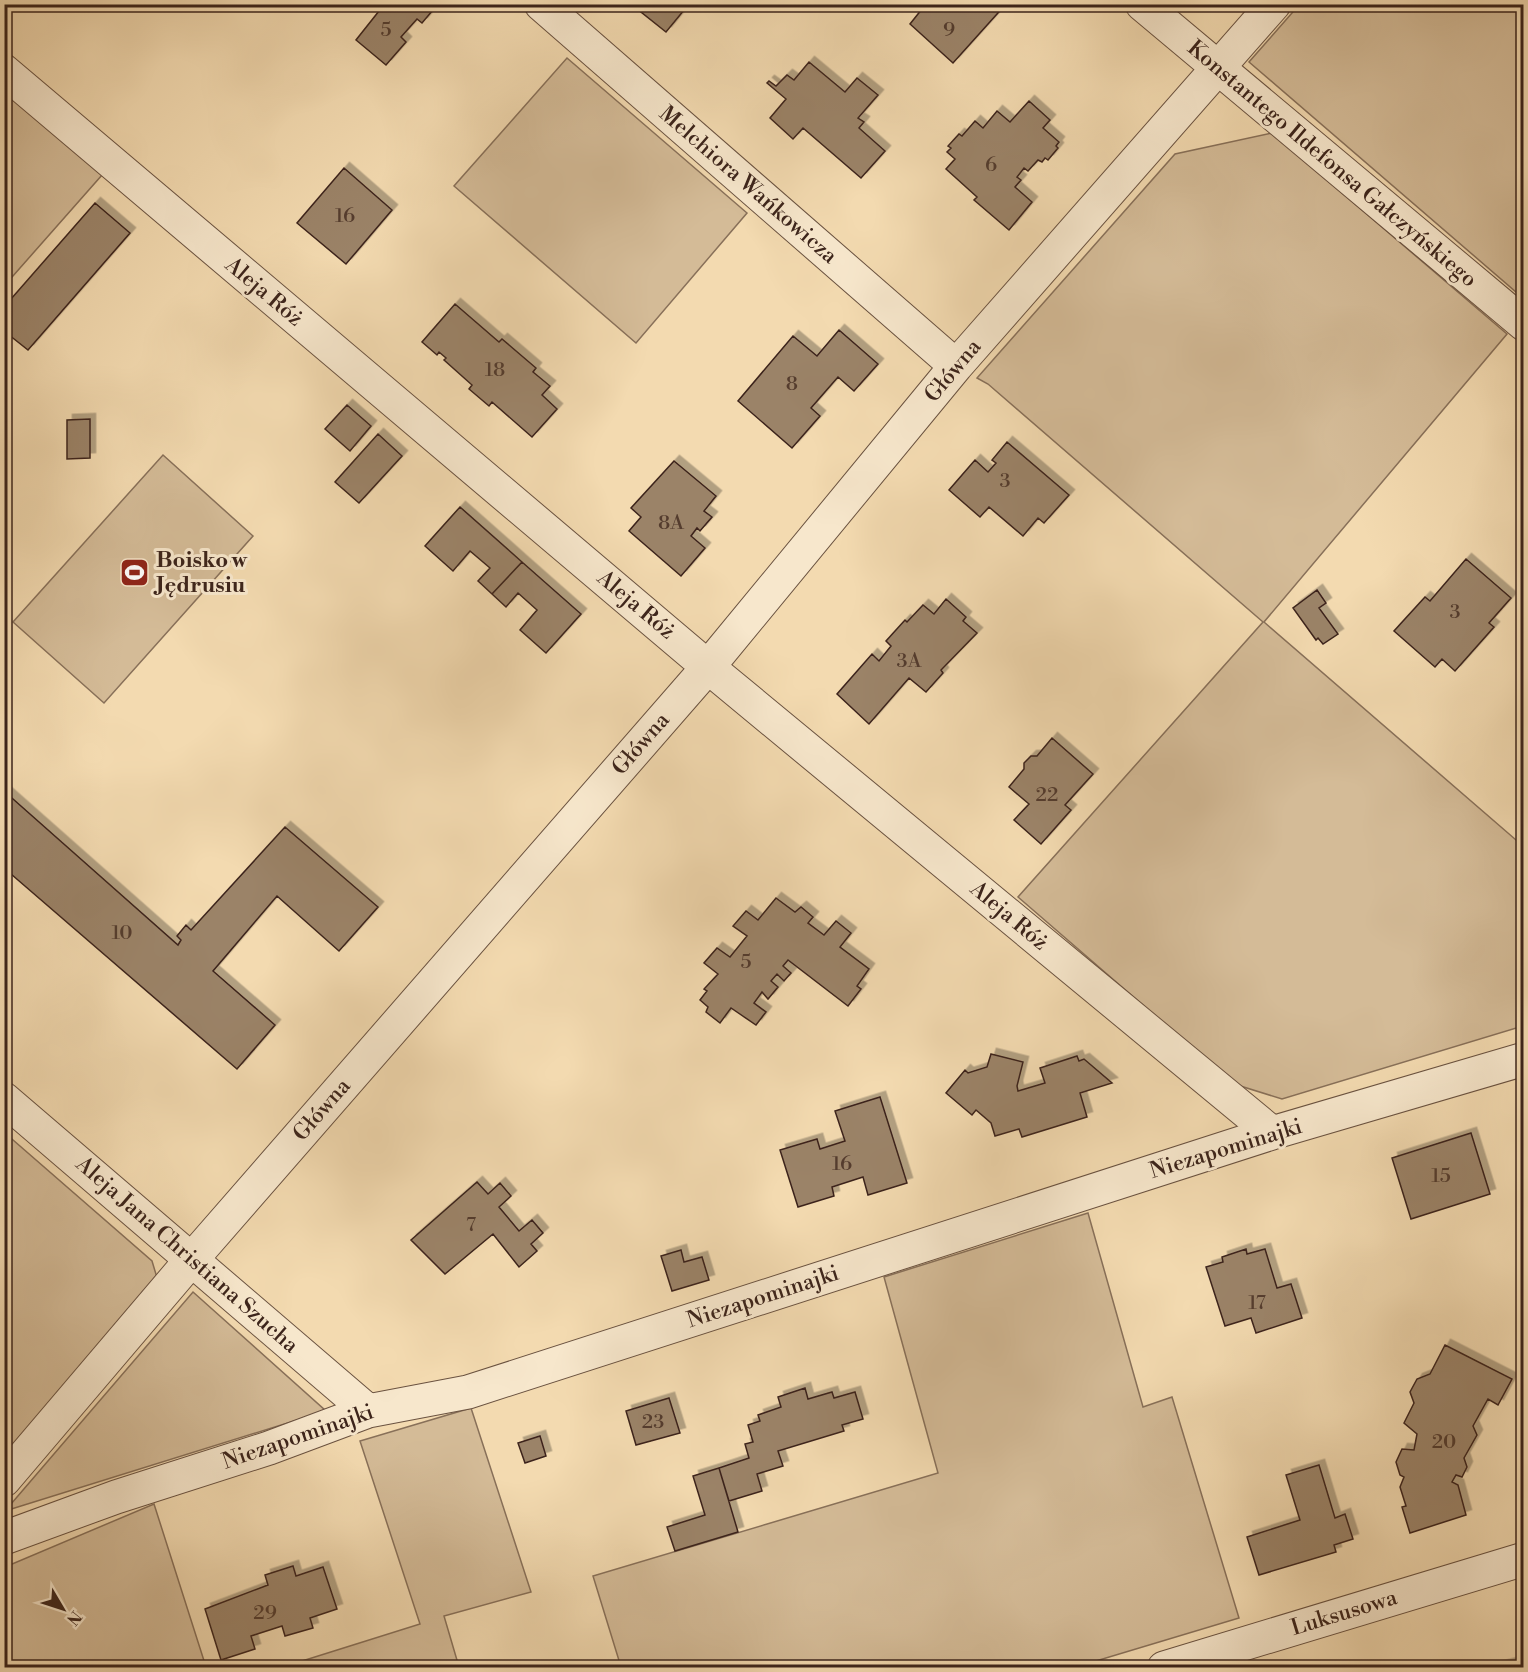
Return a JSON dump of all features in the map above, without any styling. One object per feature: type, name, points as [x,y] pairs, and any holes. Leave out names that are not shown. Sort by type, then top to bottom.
[{"type":"street","name":"Melchiora Wańkowicza","points":[[541,4],[956,366]]},
{"type":"street","name":"Konstantego Ildefonsa Gałczyńskiego","points":[[1142,4],[1524,324]]},
{"type":"street","name":"Główna","points":[[4,1480],[192,1259],[708,667],[956,366],[1274,4]]},
{"type":"street","name":"Aleja Róż","points":[[4,71],[708,667],[1272,1134]]},
{"type":"street","name":"Niezapominajki","points":[[4,1538],[116,1497],[269,1448],[369,1411],[468,1392],[1272,1134],[1524,1059]]},
{"type":"street","name":"Aleja Jana Christiana Szucha","points":[[4,1099],[369,1411]]},
{"type":"street","name":"Luksusowa","points":[[1164,1668],[1524,1559]]},
{"type":"shaded area","points":[[1299,5],[1523,5],[1523,298],[1249,62]]},
{"type":"shaded area","points":[[567,58],[747,213],[636,343],[454,186]]},
{"type":"shaded area","points":[[5,89],[102,175],[5,285]]},
{"type":"shaded area","points":[[1272,133],[1507,334],[1264,622],[1523,846],[1523,1026],[1282,1099],[1234,1084],[1018,897],[1263,622],[988,384],[977,378],[1175,154]]},
{"type":"shaded area","points":[[163,455],[253,536],[104,703],[13,622]]},
{"type":"shaded area","points":[[5,1133],[152,1261],[158,1281],[5,1461]]},
{"type":"shaded area","points":[[1088,1213],[1143,1407],[1172,1397],[1239,1618],[1076,1667],[621,1667],[593,1576],[938,1473],[884,1277]]},
{"type":"shaded area","points":[[193,1292],[326,1411],[5,1511]]},
{"type":"shaded area","points":[[471,1408],[531,1592],[444,1616],[459,1667],[283,1667],[420,1624],[360,1441]]},
{"type":"shaded area","points":[[154,1504],[206,1667],[5,1667],[5,1567]]},
{"type":"building","points":[[372,4],[438,4],[422,23],[417,19],[401,37],[406,42],[386,65],[356,40],[379,11]]},
{"type":"building","points":[[639,4],[689,4],[666,32],[636,8]]},
{"type":"building","points":[[926,4],[1006,4],[953,63],[910,24]]},
{"type":"building","points":[[809,62],[845,92],[857,78],[878,95],[858,118],[864,122],[859,128],[885,151],[861,178],[803,128],[793,139],[770,118],[786,99],[767,83],[769,81],[776,86],[787,75],[794,80]]},
{"type":"building","points":[[1029,101],[1050,120],[1043,128],[1059,142],[1056,146],[1058,148],[1048,160],[1045,158],[1042,162],[1038,160],[1028,171],[1024,168],[1017,177],[1021,180],[1015,187],[1032,202],[1009,230],[974,200],[977,197],[946,169],[955,159],[947,152],[951,148],[948,146],[959,134],[962,136],[975,121],[983,128],[997,111],[1010,122]]},
{"type":"building","points":[[344,168],[392,210],[346,264],[297,223]]},
{"type":"building","points":[[95,203],[130,233],[28,350],[4,331],[4,307]]},
{"type":"building","points":[[455,304],[499,342],[502,339],[536,368],[533,372],[550,386],[542,395],[557,409],[532,437],[492,402],[489,406],[469,389],[472,385],[444,360],[446,358],[439,352],[437,355],[422,342]]},
{"type":"building","points":[[839,330],[878,364],[854,391],[838,377],[811,408],[820,416],[792,448],[738,401],[793,336],[817,356]]},
{"type":"building","points":[[347,405],[371,426],[350,451],[325,429]]},
{"type":"building","points":[[90,419],[90,458],[67,459],[67,420]]},
{"type":"building","points":[[378,434],[402,456],[359,503],[335,482]]},
{"type":"building","points":[[1007,442],[1069,495],[1044,523],[1038,518],[1023,536],[989,507],[980,517],[949,490],[975,460],[988,472],[996,463],[992,460]]},
{"type":"building","points":[[674,461],[716,496],[704,511],[712,517],[700,531],[697,528],[691,536],[705,548],[681,576],[629,531],[641,517],[631,508]]},
{"type":"building","points":[[460,507],[522,562],[492,594],[478,581],[490,568],[470,551],[453,571],[425,546]]},
{"type":"building","points":[[1466,559],[1511,598],[1489,623],[1494,627],[1455,671],[1442,659],[1435,667],[1394,631],[1425,597],[1430,601]]},
{"type":"building","points":[[522,562],[581,614],[546,653],[520,630],[537,610],[518,593],[506,607],[492,594]]},
{"type":"building","points":[[1317,590],[1326,603],[1319,608],[1338,634],[1323,644],[1318,638],[1316,640],[1293,608]]},
{"type":"building","points":[[946,599],[966,617],[963,621],[977,633],[941,670],[943,673],[926,692],[909,678],[869,724],[837,694],[872,654],[879,661],[891,646],[886,641],[905,620],[907,622],[923,605],[934,614]]},
{"type":"building","points":[[1052,738],[1093,774],[1065,805],[1071,810],[1041,844],[1014,820],[1029,804],[1009,787],[1024,769],[1024,763],[1031,756],[1037,756]]},
{"type":"building","points":[[4,791],[178,945],[181,940],[177,936],[186,925],[191,930],[285,827],[378,907],[339,951],[277,896],[213,971],[275,1025],[237,1069],[4,868]]},
{"type":"building","points":[[776,898],[795,912],[801,907],[813,917],[808,923],[824,935],[836,921],[851,933],[840,947],[869,969],[857,986],[861,989],[848,1006],[788,960],[783,966],[791,973],[784,981],[777,974],[771,981],[778,987],[768,999],[762,992],[754,1003],[766,1012],[756,1025],[731,1008],[720,1023],[706,1012],[708,1007],[700,1000],[707,991],[704,989],[718,974],[704,963],[717,948],[730,957],[747,936],[733,926],[746,911],[758,920]]},
{"type":"building","points":[[991,1054],[1023,1062],[1017,1086],[1018,1091],[1045,1083],[1040,1068],[1077,1056],[1079,1061],[1084,1059],[1112,1083],[1080,1093],[1087,1117],[1022,1137],[1019,1129],[995,1136],[991,1123],[976,1110],[972,1115],[946,1093],[965,1070],[968,1073],[987,1067]]},
{"type":"building","points":[[880,1097],[907,1183],[868,1195],[863,1177],[832,1187],[834,1196],[798,1207],[780,1150],[817,1139],[820,1149],[845,1141],[835,1111]]},
{"type":"building","points":[[1471,1133],[1490,1194],[1411,1219],[1392,1158]]},
{"type":"building","points":[[477,1182],[488,1194],[500,1183],[511,1196],[499,1207],[519,1231],[532,1220],[543,1233],[531,1244],[537,1251],[519,1267],[493,1234],[445,1274],[411,1240]]},
{"type":"building","points":[[1246,1249],[1247,1254],[1265,1249],[1277,1288],[1291,1284],[1302,1318],[1256,1333],[1251,1318],[1225,1326],[1206,1267],[1223,1262],[1222,1257]]},
{"type":"building","points":[[681,1250],[684,1262],[702,1257],[709,1280],[672,1291],[661,1256]]},
{"type":"building","points":[[1445,1345],[1512,1379],[1498,1405],[1488,1399],[1473,1426],[1477,1435],[1464,1458],[1467,1467],[1462,1477],[1456,1475],[1452,1482],[1458,1485],[1466,1515],[1410,1533],[1402,1507],[1406,1506],[1400,1487],[1404,1477],[1400,1475],[1396,1462],[1402,1449],[1414,1450],[1417,1434],[1404,1423],[1414,1403],[1410,1392],[1417,1379],[1430,1374]]},
{"type":"building","points":[[805,1388],[808,1399],[832,1392],[834,1398],[855,1392],[863,1419],[842,1425],[844,1431],[778,1451],[783,1466],[757,1474],[762,1491],[729,1501],[719,1468],[749,1458],[745,1444],[753,1442],[748,1425],[760,1421],[758,1415],[781,1407],[778,1397]]},
{"type":"building","points":[[669,1398],[680,1433],[636,1445],[626,1411]]},
{"type":"building","points":[[540,1436],[546,1456],[525,1463],[518,1443]]},
{"type":"building","points":[[1319,1465],[1335,1518],[1345,1514],[1353,1539],[1334,1545],[1336,1552],[1259,1575],[1247,1537],[1300,1520],[1286,1475]]},
{"type":"building","points":[[719,1468],[738,1532],[675,1551],[667,1527],[705,1515],[693,1476]]},
{"type":"building","points":[[293,1566],[296,1576],[323,1567],[337,1609],[310,1618],[313,1628],[285,1636],[282,1626],[251,1636],[255,1649],[221,1660],[205,1609],[268,1585],[265,1575]]},
{"type":"building","points":[[1524,1660],[1524,1668],[1496,1667]]},
{"type":"place","name":"Boisko w Jędrusiu","points":[[135,573]]}]
